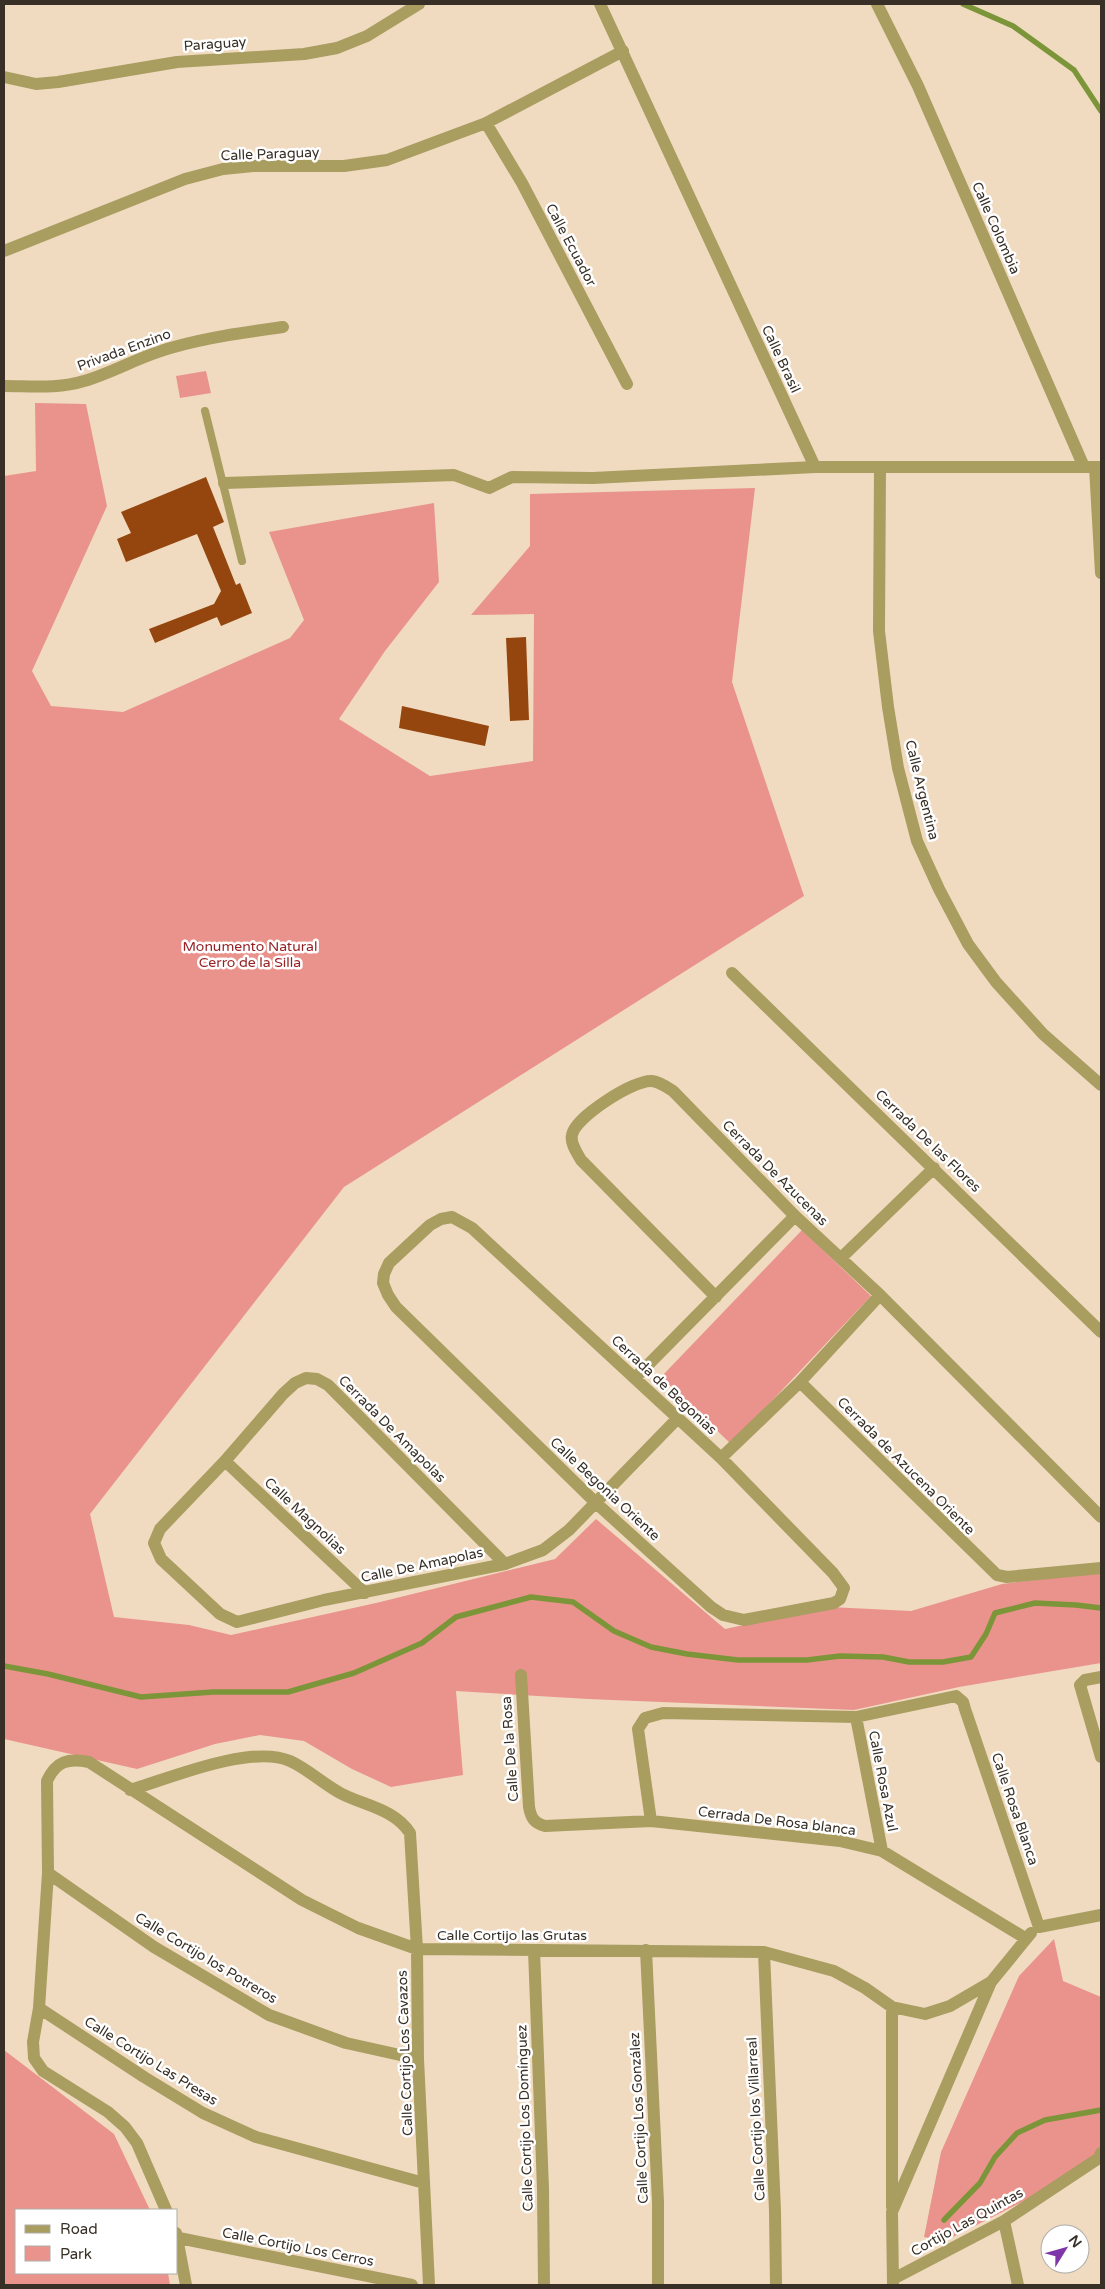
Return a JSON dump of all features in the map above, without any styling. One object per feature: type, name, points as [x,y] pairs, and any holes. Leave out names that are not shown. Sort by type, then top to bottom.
[{"type":"street","name":"Paraguay","points":[[4,77],[36,84],[177,62],[304,54],[337,48],[367,36],[419,4]]},
{"type":"street","name":"Calle Brasil","points":[[600,4],[814,467]]},
{"type":"street","name":"Calle Colombia","points":[[877,4],[918,86],[1093,467]]},
{"type":"street","name":"Calle Paraguay","points":[[4,251],[194,176],[223,169],[253,166],[344,166],[388,160],[486,123],[622,52]]},
{"type":"street","name":"Calle Ecuador","points":[[486,123],[522,184],[627,384]]},
{"type":"street","name":"Privada Enzino","points":[[4,386],[62,385],[82,382],[148,354],[175,346],[217,337],[283,327]]},
{"type":"street","points":[[224,483],[454,475],[489,488],[512,477],[593,478],[814,467],[1093,467],[1101,573]]},
{"type":"street","name":"Calle Argentina","points":[[880,468],[879,631],[888,707],[898,768],[917,841],[939,889],[974,952],[996,982],[1043,1034],[1101,1085]]},
{"type":"street","name":"Cerrada De las Flores","points":[[732,973],[1101,1332]]},
{"type":"street","name":"Cerrada De Azucenas","points":[[716,1297],[581,1160],[574,1148],[571,1136],[576,1125],[584,1117],[640,1082],[652,1081],[662,1084],[673,1091],[795,1216],[880,1295],[1101,1517]]},
{"type":"street","points":[[841,1258],[934,1168]]},
{"type":"street","name":"Calle Begonia Oriente","points":[[452,1216],[430,1225],[388,1263],[383,1283],[388,1295],[396,1307],[596,1503],[700,1598],[723,1615],[734,1619],[744,1620],[834,1603],[844,1594],[844,1588]]},
{"type":"street","name":"Cerrada de Begonias","points":[[452,1216],[463,1220],[472,1228],[721,1458],[833,1573],[844,1588]]},
{"type":"street","points":[[635,1378],[795,1216]]},
{"type":"street","points":[[721,1458],[800,1382],[880,1295]]},
{"type":"street","name":"Cerrada De Amapolas","points":[[154,1543],[160,1529],[225,1461],[283,1394],[295,1383],[306,1378],[317,1379],[328,1385],[505,1564]]},
{"type":"street","name":"Cerrada de Azucena Oriente","points":[[800,1382],[990,1570],[1007,1577],[1101,1568]]},
{"type":"street","name":"Calle De Amapolas","points":[[154,1543],[161,1559],[220,1614],[237,1622],[324,1600],[505,1564],[543,1550],[569,1530],[677,1419]]},
{"type":"street","name":"Calle Magnolias","points":[[225,1461],[365,1593]]},
{"type":"street","name":"Calle De la Rosa","points":[[520,1675],[529,1807],[533,1820]]},
{"type":"street","points":[[1101,1677],[1085,1680],[1080,1684],[1080,1689],[1101,1757]]},
{"type":"street","name":"Calle Rosa Blanca","points":[[651,1821],[638,1730],[645,1718],[662,1713],[856,1716],[951,1695],[956,1696],[963,1702],[1039,1927]]},
{"type":"street","name":"Calle Rosa Azul","points":[[856,1716],[882,1851]]},
{"type":"street","name":"Calle Cortijo Los Cavazos","points":[[130,1790],[237,1758],[271,1755],[290,1761],[341,1794],[392,1814],[403,1823],[410,1833],[417,1949],[418,2060],[429,2285]]},
{"type":"street","name":"Calle Cortijo las Grutas","points":[[48,1873],[47,1781],[52,1770],[62,1762],[76,1759],[89,1762],[302,1900],[358,1928],[417,1949],[764,1952],[811,1963],[834,1971],[865,1988],[892,2007],[913,2013],[925,2014],[937,2012],[991,1982]]},
{"type":"street","name":"Cerrada De Rosa blanca","points":[[533,1820],[545,1826],[651,1821],[840,1841],[882,1851],[1025,1938]]},
{"type":"street","points":[[48,1873],[39,2008],[33,2051],[38,2064],[43,2070],[108,2112],[125,2127],[136,2143],[166,2209]]},
{"type":"street","name":"Calle Cortijo los Potreros","points":[[48,1873],[154,1947],[269,2015],[346,2043],[418,2060]]},
{"type":"street","points":[[892,2212],[991,1982],[1025,1938],[1039,1927],[1101,1916]]},
{"type":"street","name":"Calle Cortijo Los Domínguez","points":[[534,1950],[544,2189],[544,2285]]},
{"type":"street","name":"Calle Cortijo Los González","points":[[646,1950],[658,2202],[658,2285]]},
{"type":"street","name":"Calle Cortijo los Villarreal","points":[[764,1952],[776,2211],[776,2285]]},
{"type":"street","points":[[892,2007],[893,2282]]},
{"type":"street","name":"Calle Cortijo Las Presas","points":[[39,2008],[203,2113],[256,2137],[424,2183]]},
{"type":"street","name":"Cortijo Las Quintas","points":[[893,2282],[1004,2221],[1100,2159]]},
{"type":"street","points":[[1004,2221],[1018,2285]]},
{"type":"street","name":"Calle Cortijo Los Cerros","points":[[178,2235],[412,2285]]},
{"type":"street","points":[[178,2241],[186,2285]]},
{"type":"lane","points":[[205,411],[242,561]]},
{"type":"green space","points":[[206,371],[211,393],[180,398],[176,376]]},
{"type":"green space","name":"Monumento Natural Cerro de la Silla","points":[[35,403],[86,404],[107,506],[32,671],[51,706],[123,712],[290,638],[304,620],[269,532],[434,503],[439,582],[385,651],[339,719],[430,776],[533,761],[534,614],[471,615],[530,546],[530,494],[755,488],[732,682],[804,896],[344,1187],[90,1514],[114,1617],[189,1625],[231,1635],[376,1603],[555,1559],[596,1519],[725,1629],[830,1607],[911,1611],[1002,1584],[1101,1572],[1101,1663],[959,1687],[854,1710],[588,1699],[456,1691],[463,1775],[391,1787],[352,1769],[304,1741],[260,1735],[215,1744],[137,1769],[4,1739],[4,476],[36,471]]},
{"type":"green space","points":[[802,1230],[871,1296],[731,1444],[661,1377]]},
{"type":"green space","points":[[1054,1939],[1063,1981],[1101,1997],[1101,2162],[945,2241],[924,2237],[941,2152],[1019,1976]]},
{"type":"green space","points":[[4,2050],[114,2134],[150,2209],[15,2209],[15,2274],[168,2274],[170,2285],[4,2285]]},
{"type":"building","points":[[206,477],[224,522],[213,527],[236,585],[240,583],[252,613],[221,626],[217,617],[155,643],[149,629],[214,604],[221,591],[197,534],[126,562],[117,539],[131,533],[121,512]]},
{"type":"building","points":[[526,637],[529,720],[510,721],[506,638]]},
{"type":"building","points":[[402,706],[489,726],[485,746],[399,728]]},
{"type":"waterway","points":[[963,4],[1013,26],[1074,70],[1101,111]]},
{"type":"waterway","points":[[4,1666],[48,1674],[141,1697],[213,1692],[288,1692],[354,1673],[422,1643],[456,1617],[531,1597],[573,1602],[614,1631],[651,1647],[687,1654],[738,1660],[807,1660],[840,1656],[883,1657],[909,1662],[943,1662],[971,1657],[986,1634],[995,1613],[1035,1603],[1101,1608]]},
{"type":"waterway","points":[[944,2220],[980,2183],[995,2157],[1017,2133],[1045,2120],[1101,2110]]}]
